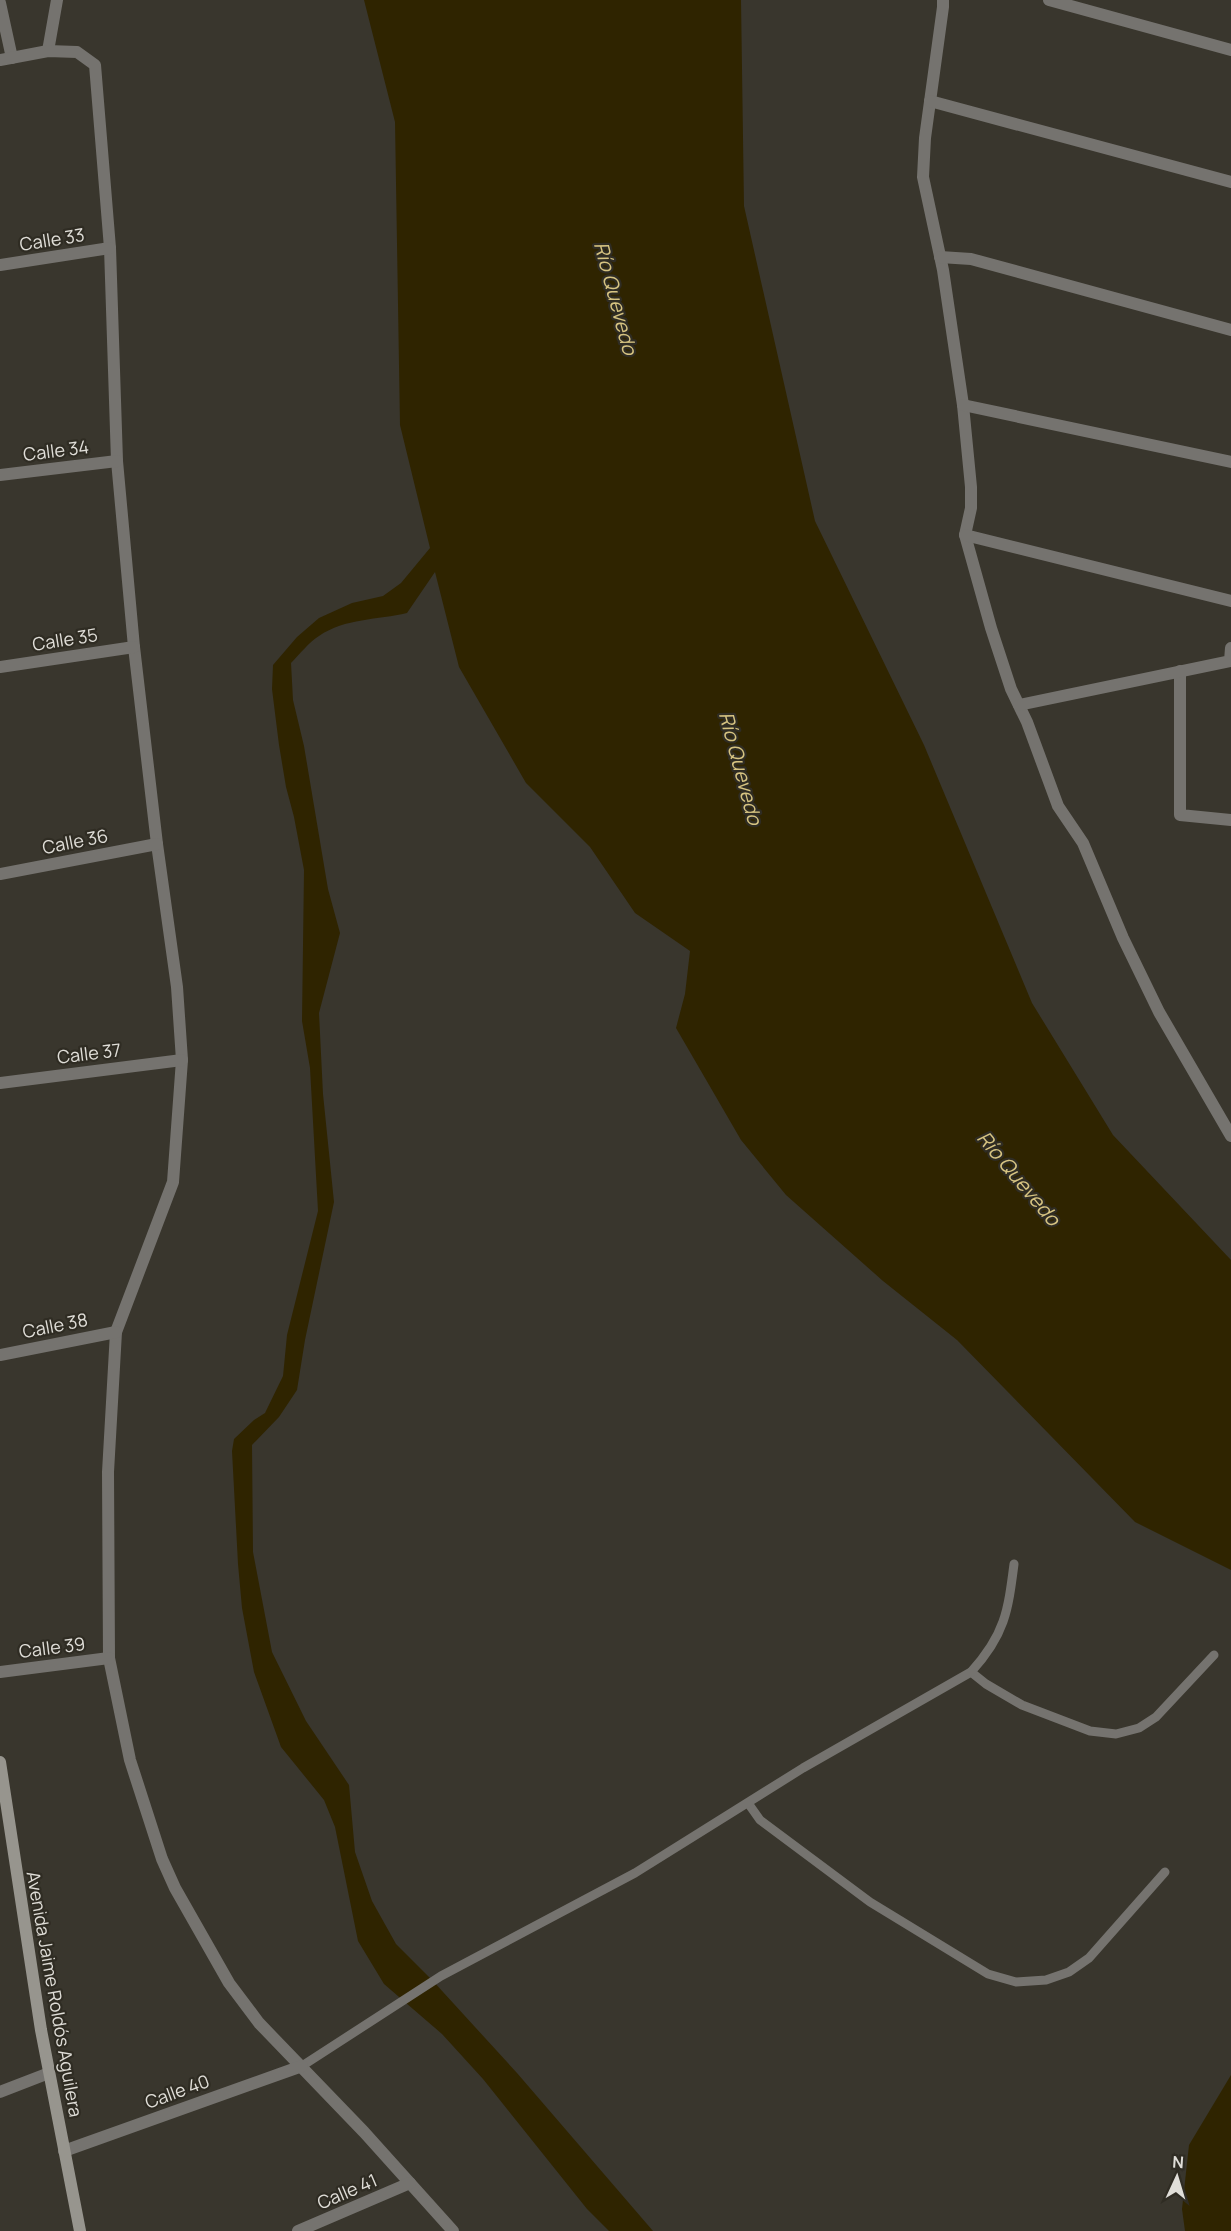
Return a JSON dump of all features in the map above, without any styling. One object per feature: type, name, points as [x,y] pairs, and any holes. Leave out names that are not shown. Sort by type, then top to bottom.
[{"type":"main road","name":"Avenida Jaime Roldós Aguilera","points":[[0,1762],[49,2073],[80,2231]]},
{"type":"street","points":[[48,51],[57,0]]},
{"type":"street","points":[[943,0],[925,138],[923,177],[940,257],[963,405],[972,487],[971,508],[965,535],[991,628],[1058,806],[1083,843],[1148,991],[1231,1136]]},
{"type":"street","points":[[1049,0],[1231,50]]},
{"type":"street","points":[[0,3],[6,59],[48,51],[77,52],[95,65],[110,248],[117,461],[134,647],[157,844],[177,987],[182,1060],[173,1182],[116,1332],[108,1472],[109,1658],[130,1760],[162,1859],[175,1888],[229,1983],[259,2023],[302,2066],[453,2231]]},
{"type":"street","points":[[930,101],[1231,182]]},
{"type":"street","name":"Calle 33","points":[[0,265],[110,248]]},
{"type":"street","points":[[940,257],[971,259],[1231,330]]},
{"type":"street","points":[[963,405],[1231,462]]},
{"type":"street","name":"Calle 34","points":[[0,475],[117,461]]},
{"type":"street","points":[[965,535],[1231,601]]},
{"type":"street","name":"Calle 35","points":[[0,667],[134,647]]},
{"type":"street","points":[[1019,705],[1230,661],[1231,648]]},
{"type":"street","points":[[1180,671],[1180,815],[1231,820]]},
{"type":"street","name":"Calle 36","points":[[0,874],[157,844]]},
{"type":"street","name":"Calle 37","points":[[0,1083],[182,1060]]},
{"type":"street","name":"Calle 38","points":[[0,1355],[116,1332]]},
{"type":"street","name":"Calle 39","points":[[0,1672],[109,1658]]},
{"type":"street","name":"Calle 40","points":[[64,2151],[302,2066]]},
{"type":"street","points":[[0,2092],[49,2073]]},
{"type":"street","name":"Calle 41","points":[[298,2231],[410,2183]]},
{"type":"lane","points":[[302,2066],[441,1976],[635,1873],[803,1768],[971,1672],[988,1654],[1001,1630],[1009,1603],[1014,1564]]},
{"type":"lane","points":[[971,1672],[986,1684],[1022,1705],[1090,1731],[1116,1734],[1139,1728],[1156,1717],[1214,1655]]},
{"type":"lane","points":[[748,1803],[760,1820],[870,1902],[988,1974],[1016,1982],[1046,1980],[1079,1966],[1089,1958],[1165,1872]]},
{"type":"water","name":"Río Quevedo","points":[[364,0],[741,0],[744,206],[815,521],[924,745],[1032,1003],[1113,1135],[1231,1260],[1231,1570],[1135,1522],[957,1340],[883,1281],[786,1195],[741,1140],[676,1028],[685,994],[690,951],[635,913],[590,847],[526,783],[459,667],[435,572],[407,613],[351,623],[329,630],[312,641],[291,663],[293,700],[304,746],[328,889],[340,933],[319,1013],[323,1094],[334,1202],[305,1340],[297,1390],[279,1417],[252,1445],[253,1552],[272,1652],[306,1721],[349,1785],[355,1852],[372,1901],[396,1944],[517,2073],[653,2231],[609,2231],[587,2209],[483,2079],[442,2034],[384,1984],[358,1941],[335,1827],[324,1800],[281,1747],[254,1672],[242,1608],[232,1451],[234,1439],[265,1413],[283,1376],[287,1335],[318,1211],[310,1068],[302,1021],[304,870],[279,745],[272,689],[273,665],[297,637],[319,618],[352,603],[383,596],[401,583],[430,548],[400,425],[395,122]]},
{"type":"water","points":[[1231,2075],[1231,2231],[1185,2231],[1182,2209],[1189,2145]]}]
